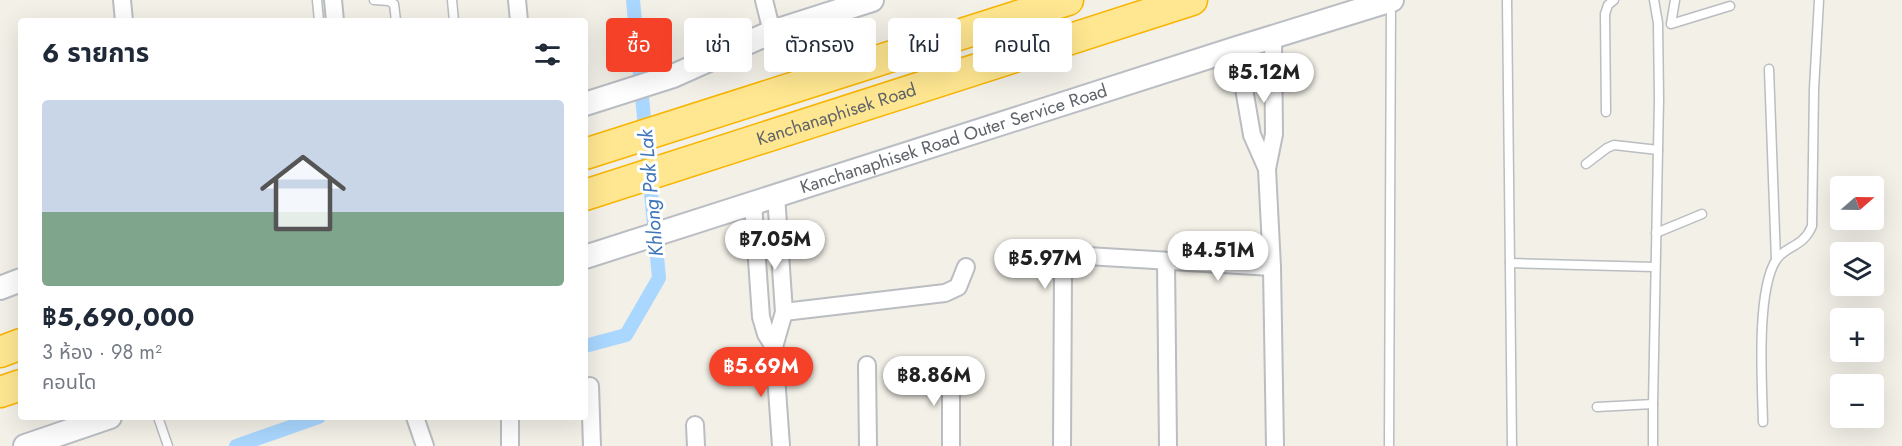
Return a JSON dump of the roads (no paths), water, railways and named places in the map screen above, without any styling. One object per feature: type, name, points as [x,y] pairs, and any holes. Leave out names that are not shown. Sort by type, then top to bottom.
[{"type":"highway","points":[[588,153],[1068,0]]},
{"type":"highway","name":"Kanchanaphisek Road","points":[[588,194],[1192,0]]},
{"type":"highway","points":[[0,352],[18,345]]},
{"type":"highway","points":[[0,392],[18,386]]},
{"type":"main road","points":[[816,18],[872,0]]},
{"type":"main road","name":"Kanchanaphisek Road Outer Service Road","points":[[588,256],[1391,0]]},
{"type":"main road","points":[[592,102],[672,76],[764,36]]},
{"type":"main road","points":[[0,288],[18,281]]},
{"type":"main road","points":[[25,446],[101,420]]},
{"type":"street","points":[[122,0],[124,18]]},
{"type":"street","points":[[333,0],[334,18]]},
{"type":"street","points":[[518,12],[529,0]]},
{"type":"street","points":[[764,0],[768,18]]},
{"type":"street","points":[[1273,37],[1274,134],[1267,169],[1272,267],[1275,446]]},
{"type":"street","points":[[1237,48],[1252,135],[1267,169]]},
{"type":"street","points":[[776,195],[784,312],[774,347],[781,446]]},
{"type":"street","points":[[753,203],[761,317],[766,334],[774,347]]},
{"type":"street","points":[[1062,446],[1063,274],[1069,262],[1087,256],[1272,267]]},
{"type":"street","points":[[1166,262],[1167,446]]},
{"type":"street","points":[[784,312],[945,293],[958,287],[966,267]]},
{"type":"street","points":[[759,284],[781,282]]},
{"type":"street","points":[[867,365],[868,446]]},
{"type":"street","points":[[951,369],[951,446]]},
{"type":"street","points":[[590,386],[592,446]]},
{"type":"street","points":[[417,420],[425,446]]},
{"type":"street","points":[[510,420],[510,446]]},
{"type":"street","points":[[695,425],[696,446]]},
{"type":"lane","points":[[317,0],[320,18]]},
{"type":"lane","points":[[374,0],[389,1],[394,4],[396,18]]},
{"type":"lane","points":[[452,0],[454,18]]},
{"type":"lane","points":[[1389,446],[1391,0]]},
{"type":"lane","points":[[1507,0],[1512,446]]},
{"type":"lane","points":[[1606,112],[1605,14],[1608,5],[1614,0]]},
{"type":"lane","points":[[1653,446],[1654,267],[1658,150],[1658,23],[1654,0]]},
{"type":"lane","points":[[1675,0],[1671,24],[1730,6]]},
{"type":"lane","points":[[1763,422],[1761,341],[1771,272],[1780,255],[1802,242],[1812,226],[1814,89],[1819,0]]},
{"type":"lane","points":[[1769,69],[1776,260]]},
{"type":"lane","points":[[1586,164],[1607,148],[1614,146],[1658,150]]},
{"type":"lane","points":[[1656,234],[1702,214]]},
{"type":"lane","points":[[1510,263],[1654,267]]},
{"type":"lane","points":[[1597,407],[1653,404]]},
{"type":"lane","points":[[159,420],[168,446]]},
{"type":"waterway","name":"Khlong Pak Lak","points":[[588,345],[626,335],[659,278],[633,0]]},
{"type":"waterway","name":"Khlong Pak Lak","points":[[236,446],[310,420]]}]
